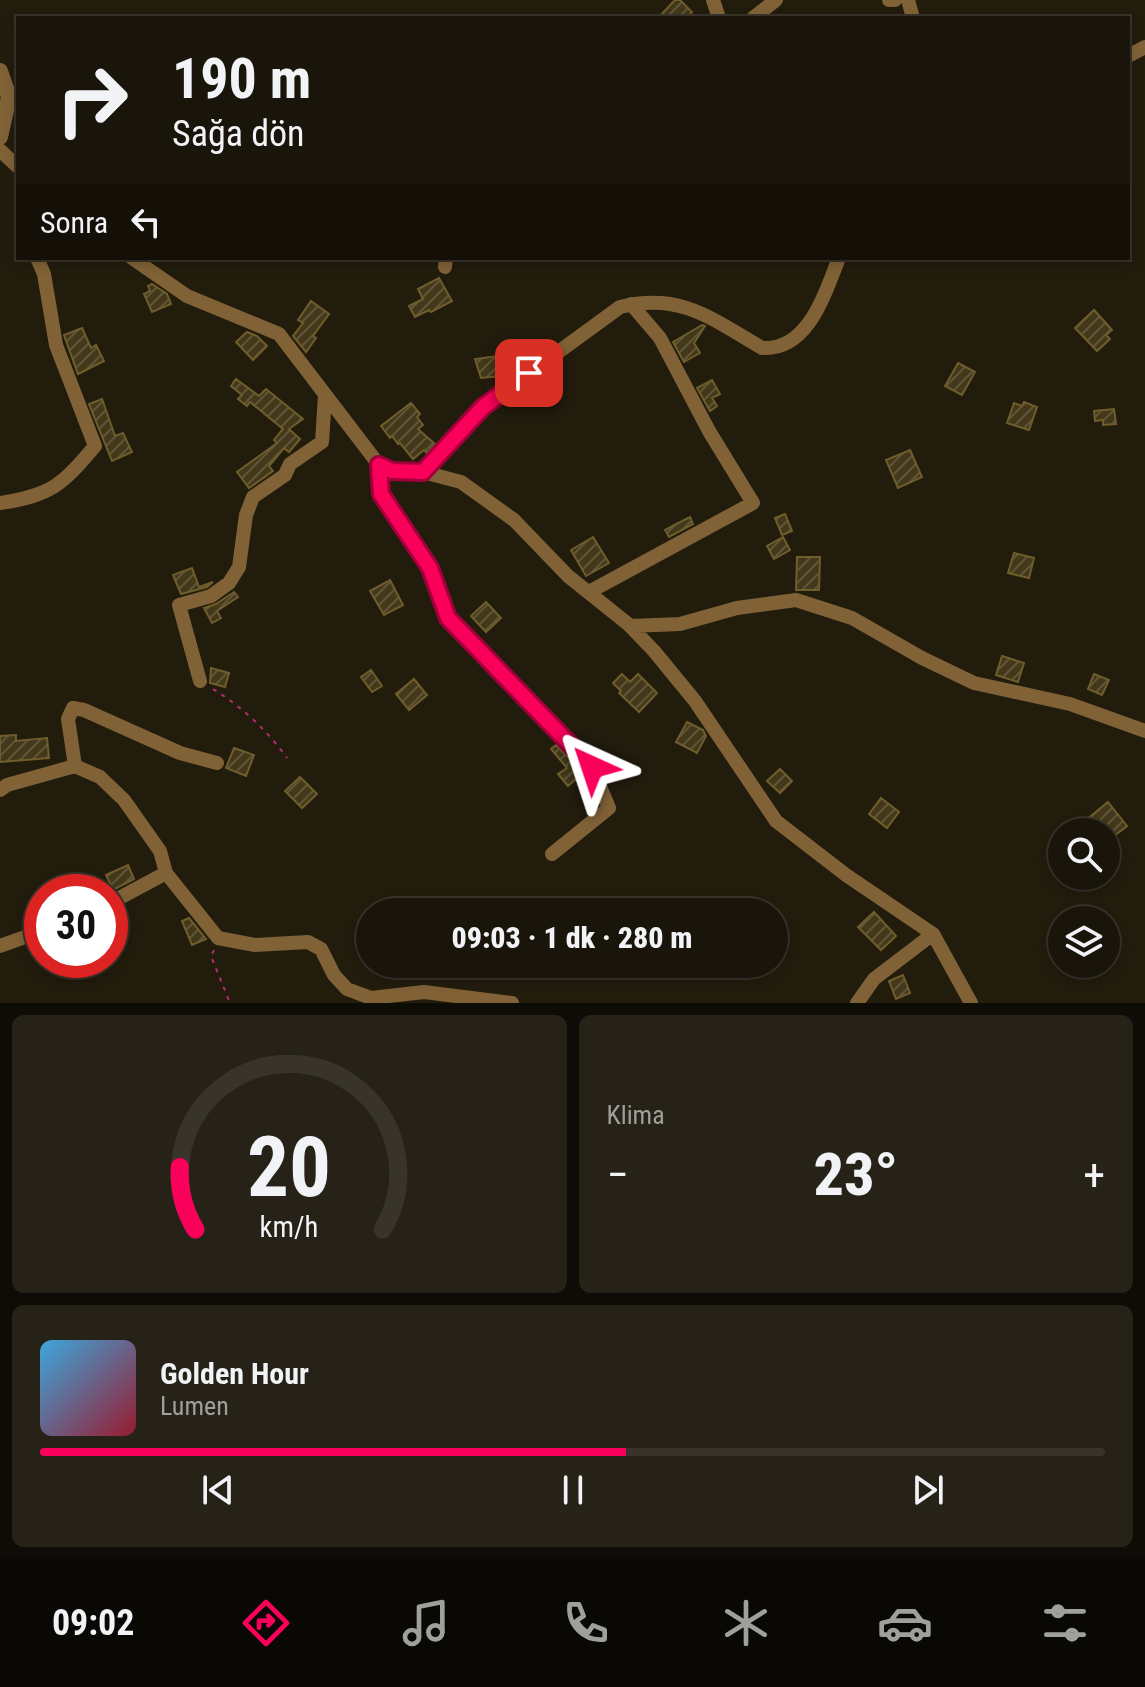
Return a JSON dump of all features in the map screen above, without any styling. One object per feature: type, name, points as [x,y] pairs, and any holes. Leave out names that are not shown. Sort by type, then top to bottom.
[{"type":"street","points":[[756,16],[776,0]]},
{"type":"street","points":[[0,71],[9,97],[0,137]]},
{"type":"street","points":[[0,150],[16,165]]},
{"type":"street","points":[[0,503],[33,498],[67,480],[95,446],[56,345],[44,274],[38,260]]},
{"type":"street","points":[[135,260],[187,296],[279,334],[379,465],[392,471],[423,472],[461,482],[514,520],[568,576],[630,626],[695,701],[776,821],[846,875],[933,934],[971,1003]]},
{"type":"street","points":[[423,472],[483,407],[620,307],[642,301],[673,302],[693,309],[762,348],[773,349],[788,343],[814,318],[838,260]]},
{"type":"street","points":[[589,592],[753,503],[709,431],[660,338],[631,304]]},
{"type":"street","points":[[200,681],[179,605],[211,596],[229,583],[239,567],[246,515],[253,497],[285,475],[290,464],[322,442],[325,395]]},
{"type":"street","points":[[379,465],[381,494],[430,568],[448,618],[592,767],[609,808],[552,854]]},
{"type":"street","points":[[630,626],[680,624],[737,608],[796,600],[852,618],[974,683],[1070,704],[1145,731]]},
{"type":"street","points":[[75,766],[68,719],[73,708],[84,710],[180,753],[217,763]]},
{"type":"street","points":[[0,790],[7,785],[75,766],[100,777],[124,800],[160,851],[166,873],[218,938],[255,945],[308,942],[321,949],[334,975],[347,989],[371,998],[424,992],[512,1003]]},
{"type":"street","points":[[128,893],[166,873]]},
{"type":"street","points":[[857,1003],[874,979],[933,934]]},
{"type":"street","points":[[0,946],[24,937]]},
{"type":"path","points":[[200,681],[239,705],[256,725],[271,735],[287,758]]},
{"type":"path","points":[[218,938],[211,956],[230,1003]]},
{"type":"building","points":[[675,0],[680,0],[692,12],[689,16],[660,16]]},
{"type":"building","points":[[439,278],[452,301],[415,317],[409,306],[423,299],[418,289]]},
{"type":"building","points":[[152,284],[167,294],[171,304],[152,312],[144,294],[150,291],[148,286]]},
{"type":"building","points":[[311,301],[329,314],[306,352],[293,336],[303,323],[298,320]]},
{"type":"building","points":[[1094,310],[1112,330],[1106,335],[1110,339],[1097,351],[1075,328]]},
{"type":"building","points":[[705,326],[694,343],[700,353],[684,362],[673,342]]},
{"type":"building","points":[[82,328],[91,348],[96,345],[104,361],[78,374],[64,335]]},
{"type":"building","points":[[247,332],[257,336],[267,346],[253,360],[236,342]]},
{"type":"building","points":[[498,356],[501,376],[481,378],[475,359]]},
{"type":"building","points":[[958,363],[975,372],[962,395],[945,386]]},
{"type":"building","points":[[236,379],[259,396],[266,389],[303,419],[289,429],[300,439],[289,452],[284,448],[269,466],[273,471],[249,488],[237,472],[277,443],[274,440],[283,429],[250,402],[247,406],[238,399],[242,395],[231,386]]},
{"type":"building","points":[[712,380],[720,394],[712,398],[717,406],[710,411],[697,388]]},
{"type":"building","points":[[102,399],[115,436],[123,433],[132,452],[112,461],[89,404]]},
{"type":"building","points":[[1024,402],[1037,407],[1029,430],[1007,423],[1014,403],[1022,406]]},
{"type":"building","points":[[411,403],[420,414],[417,417],[423,425],[418,429],[435,444],[427,453],[424,450],[413,459],[381,426]]},
{"type":"building","points":[[1114,409],[1116,424],[1103,425],[1103,420],[1095,421],[1094,411]]},
{"type":"building","points":[[910,450],[922,477],[898,488],[886,460]]},
{"type":"building","points":[[785,514],[792,531],[782,535],[775,518]]},
{"type":"building","points":[[690,517],[693,524],[669,537],[665,530]]},
{"type":"building","points":[[593,537],[609,563],[586,576],[571,550]]},
{"type":"building","points":[[783,537],[790,550],[774,559],[767,546]]},
{"type":"building","points":[[1014,553],[1034,558],[1029,578],[1008,573]]},
{"type":"building","points":[[797,557],[820,557],[819,590],[796,590]]},
{"type":"building","points":[[192,568],[199,587],[213,582],[207,587],[181,594],[173,575]]},
{"type":"building","points":[[390,580],[403,605],[384,615],[370,591]]},
{"type":"building","points":[[234,592],[238,597],[217,611],[221,618],[212,623],[204,608]]},
{"type":"building","points":[[486,602],[501,618],[486,632],[471,616]]},
{"type":"building","points":[[1002,656],[1024,663],[1018,682],[996,675]]},
{"type":"building","points":[[211,668],[229,673],[225,687],[210,683]]},
{"type":"building","points":[[371,670],[382,686],[372,692],[361,677]]},
{"type":"building","points":[[622,674],[630,682],[638,674],[657,693],[639,712],[613,683]]},
{"type":"building","points":[[1094,674],[1109,680],[1102,695],[1088,689]]},
{"type":"building","points":[[414,679],[427,695],[409,710],[396,694]]},
{"type":"building","points":[[687,722],[703,730],[706,736],[697,753],[676,742]]},
{"type":"building","points":[[16,735],[16,741],[47,738],[49,758],[0,762],[0,736]]},
{"type":"building","points":[[556,745],[583,773],[588,784],[584,788],[576,779],[568,786],[558,774],[567,768],[551,749]]},
{"type":"building","points":[[234,748],[254,755],[246,776],[226,768]]},
{"type":"building","points":[[780,769],[792,781],[780,793],[767,781]]},
{"type":"building","points":[[300,777],[317,794],[302,808],[285,791]]},
{"type":"building","points":[[881,798],[899,812],[887,828],[869,814]]},
{"type":"building","points":[[1108,802],[1127,826],[1120,831],[1120,818],[1089,818]]},
{"type":"building","points":[[128,865],[134,879],[128,882],[128,874],[108,874]]},
{"type":"building","points":[[874,912],[896,936],[881,950],[858,927]]},
{"type":"building","points":[[189,918],[206,939],[192,945],[182,921]]},
{"type":"building","points":[[903,975],[910,993],[896,999],[889,981]]},
{"type":"route","points":[[529,373],[483,407],[423,472],[392,471],[379,465],[381,494],[430,568],[448,618],[592,767]]}]
